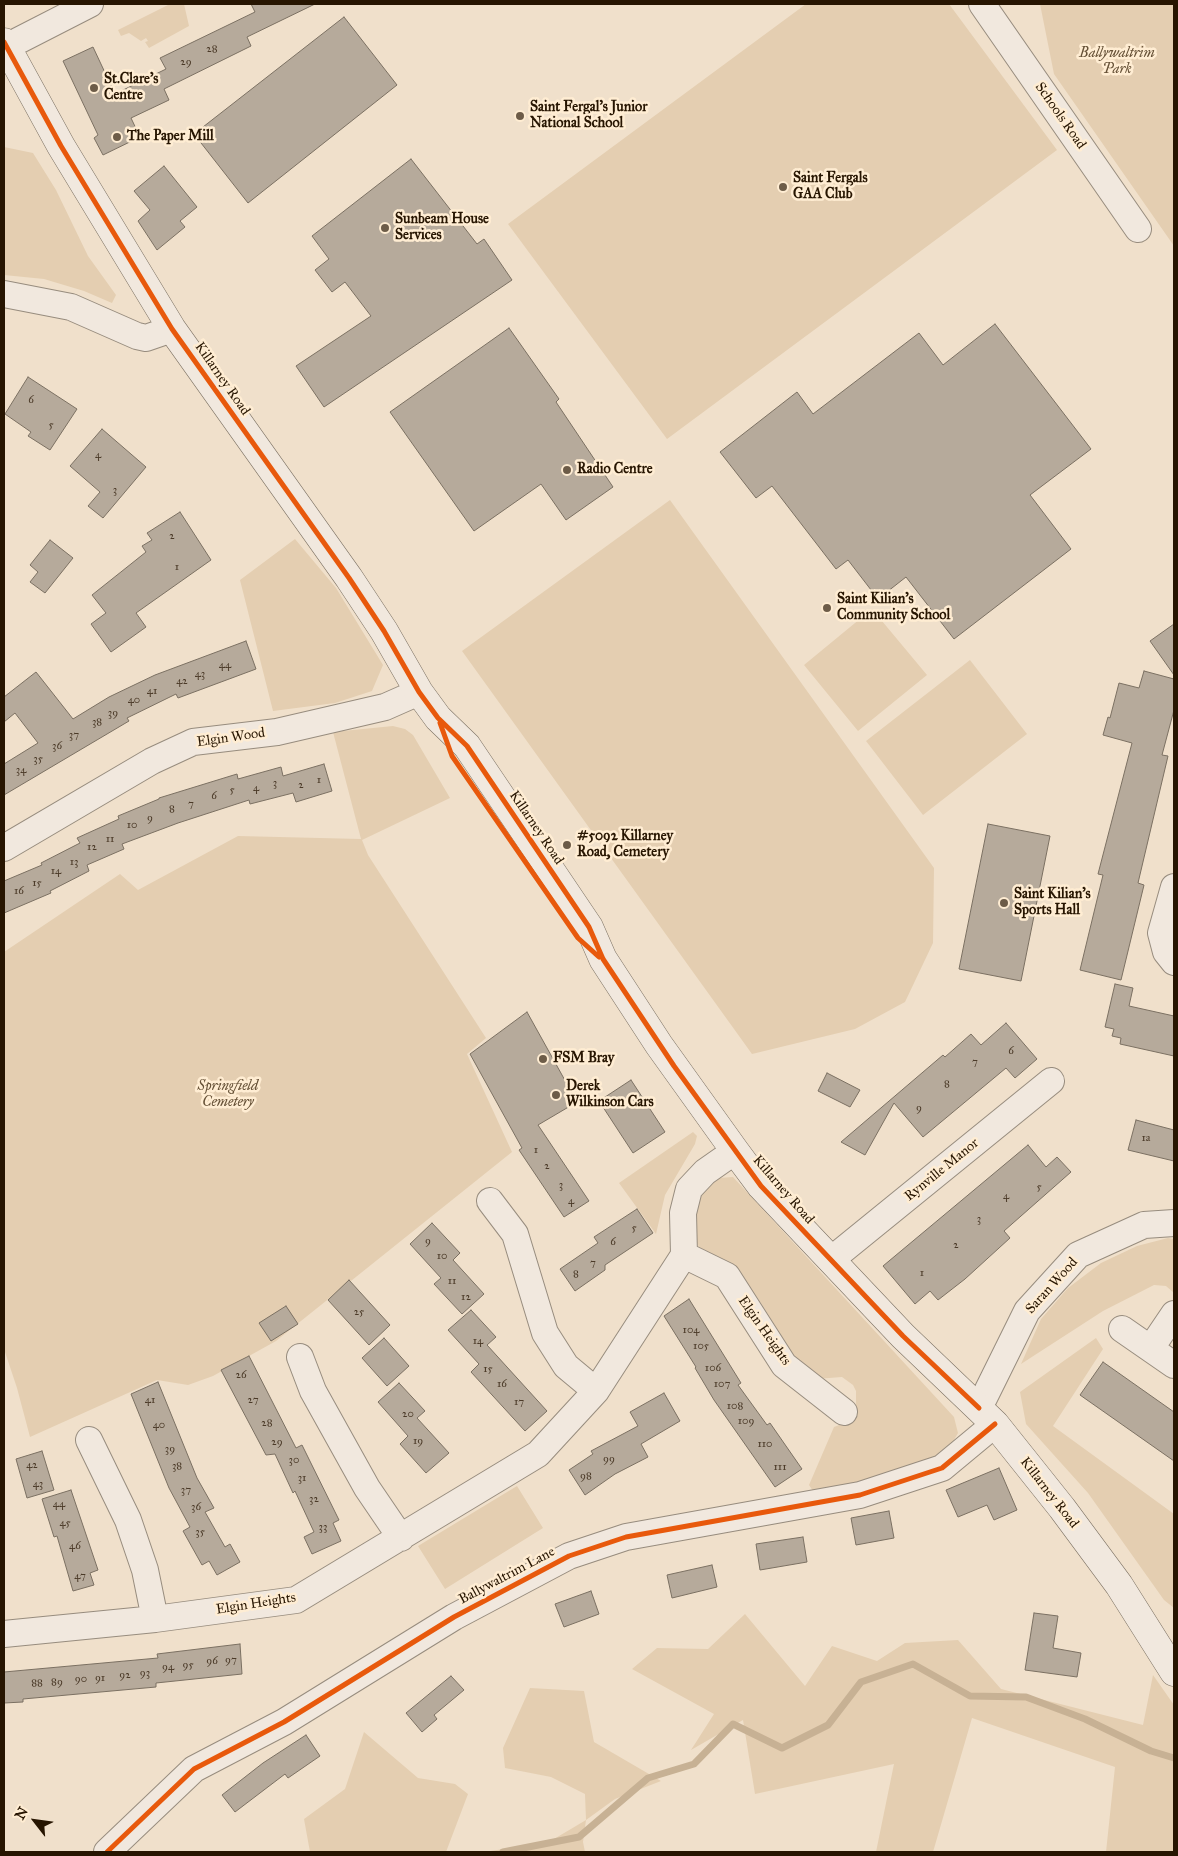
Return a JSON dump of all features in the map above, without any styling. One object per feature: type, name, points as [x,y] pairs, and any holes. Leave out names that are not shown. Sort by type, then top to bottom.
[{"type":"main road","name":"Killarney Road","points":[[5,44],[61,146],[172,329],[349,578],[384,631],[419,692],[438,718],[467,746],[589,927],[602,959],[659,1044],[735,1151],[761,1186],[904,1336],[987,1416],[1068,1516],[1139,1616],[1174,1672]]},
{"type":"main road","points":[[1139,1616],[1174,1635]]},
{"type":"street","points":[[5,44],[90,4]]},
{"type":"street","name":"Schools Road","points":[[982,4],[1138,229]]},
{"type":"street","points":[[4,294],[71,307],[137,336],[146,338],[172,329]]},
{"type":"street","name":"Elgin Wood","points":[[4,848],[152,761],[193,742],[286,730],[385,707],[419,692]]},
{"type":"street","points":[[1174,887],[1161,933],[1166,952],[1174,962]]},
{"type":"street","name":"Rynville Manor","points":[[832,1259],[1051,1081]]},
{"type":"street","points":[[684,1255],[683,1213],[689,1189],[705,1172],[735,1151]]},
{"type":"street","points":[[490,1201],[515,1234],[545,1333],[566,1366],[596,1391]]},
{"type":"street","name":"Saran Wood","points":[[987,1416],[1027,1311],[1078,1255],[1144,1225],[1174,1223]]},
{"type":"street","name":"Elgin Heights","points":[[4,1634],[155,1618],[296,1600],[402,1538],[538,1454],[596,1391],[684,1255],[726,1276],[784,1365],[844,1412]]},
{"type":"street","points":[[1151,1348],[1174,1314]]},
{"type":"street","points":[[1122,1329],[1174,1365]]},
{"type":"street","points":[[300,1357],[318,1400],[368,1488],[402,1538]]},
{"type":"street","name":"Ballywaltrim Lane","points":[[107,1852],[194,1769],[284,1722],[454,1617],[569,1556],[626,1537],[860,1495],[942,1468],[987,1416]]},
{"type":"street","points":[[88,1440],[128,1520],[145,1570],[155,1618]]},
{"type":"green space","points":[[170,4],[184,4],[189,26],[149,48],[145,42],[148,41],[146,38],[141,41],[129,33],[121,36],[118,30]]},
{"type":"green space","name":"Saint Fergals GAA Club","points":[[806,4],[949,4],[1057,150],[667,439],[508,224]]},
{"type":"green space","name":"Ballywaltrim Park","points":[[1040,4],[1174,4],[1174,246],[1054,74]]},
{"type":"green space","points":[[4,147],[33,153],[56,190],[88,256],[116,295],[112,303],[84,291],[44,279],[4,275]]},
{"type":"green space","points":[[670,500],[934,868],[933,943],[905,1002],[855,1029],[752,1054],[462,651]]},
{"type":"green space","points":[[295,539],[336,588],[383,665],[372,691],[335,703],[273,711],[240,580]]},
{"type":"green space","points":[[872,609],[927,675],[858,731],[804,665]]},
{"type":"green space","points":[[970,660],[1027,734],[923,815],[866,741]]},
{"type":"green space","name":"Springfield Cemetery","points":[[393,726],[405,729],[413,735],[450,798],[362,840],[368,855],[486,1038],[467,1054],[512,1152],[276,1341],[213,1376],[188,1385],[157,1380],[30,1437],[4,1349],[4,952],[120,874],[138,890],[238,836],[361,839],[333,732]]},
{"type":"green space","points":[[693,1132],[697,1136],[695,1144],[665,1195],[656,1234],[619,1183]]},
{"type":"green space","points":[[733,1177],[954,1417],[958,1433],[945,1455],[817,1497],[809,1485],[834,1427],[847,1422],[856,1408],[856,1391],[853,1385],[842,1377],[816,1379],[799,1364],[757,1297],[736,1271],[699,1247],[693,1235],[694,1195],[719,1178]]},
{"type":"green space","points":[[1168,1238],[1174,1239],[1174,1293],[1166,1286],[1154,1285],[1103,1311],[1021,1364],[1041,1319],[1068,1288],[1101,1263],[1137,1246]]},
{"type":"green space","points":[[1096,1338],[1103,1349],[1053,1426],[1174,1514],[1174,1608],[1164,1600],[1088,1493],[1026,1424],[1020,1392]]},
{"type":"green space","points":[[517,1486],[543,1528],[445,1589],[418,1546]]},
{"type":"green space","points":[[745,1614],[805,1686],[832,1646],[877,1661],[905,1643],[958,1640],[1001,1689],[1143,1725],[1153,1675],[1174,1705],[1174,1852],[1106,1852],[1115,1767],[972,1718],[933,1852],[876,1852],[894,1764],[755,1794],[743,1720],[691,1750],[714,1714],[632,1669],[657,1648],[708,1649]]},
{"type":"green space","points":[[530,1688],[584,1691],[594,1742],[661,1781],[615,1799],[586,1820],[585,1794],[551,1777],[505,1768],[503,1748]]},
{"type":"green space","points":[[364,1732],[418,1778],[455,1784],[468,1794],[446,1852],[310,1852],[304,1819],[345,1789]]},
{"type":"green space","points":[[586,1820],[583,1842],[585,1852],[484,1852],[549,1842]]},
{"type":"building","points":[[251,4],[315,4],[247,37],[251,46],[164,89],[169,100],[131,118],[140,137],[103,155],[94,138],[98,135],[63,61],[93,47],[115,94],[166,69],[160,58],[255,12]]},
{"type":"building","points":[[344,17],[397,85],[248,203],[194,134]]},
{"type":"building","points":[[411,159],[477,244],[484,239],[512,280],[324,407],[296,366],[371,316],[345,282],[332,292],[315,270],[329,259],[312,236]]},
{"type":"building","points":[[164,166],[197,207],[180,221],[185,227],[157,250],[138,221],[150,210],[134,191]]},
{"type":"building","points":[[995,324],[1091,449],[1030,495],[1071,549],[954,639],[906,577],[878,599],[848,560],[836,569],[772,486],[756,498],[720,452],[797,392],[813,414],[919,333],[943,365]]},
{"type":"building","points":[[509,328],[559,399],[556,402],[613,487],[566,520],[541,484],[474,531],[390,412]]},
{"type":"building","points":[[28,377],[77,409],[50,450],[28,436],[31,432],[5,414]]},
{"type":"building","points":[[102,429],[146,467],[103,518],[88,506],[100,492],[70,466]]},
{"type":"building","points":[[180,512],[211,560],[136,613],[146,627],[111,652],[91,624],[106,613],[92,595],[146,552],[142,546],[152,540],[147,533]]},
{"type":"building","points":[[50,540],[73,558],[45,593],[30,582],[38,572],[30,565]]},
{"type":"building","points":[[1174,624],[1174,675],[1150,641]]},
{"type":"building","points":[[246,641],[256,669],[178,698],[176,694],[127,718],[129,721],[4,795],[4,764],[38,743],[15,713],[4,722],[4,697],[36,672],[73,719],[109,697],[155,675]]},
{"type":"building","points":[[1144,671],[1174,679],[1174,710],[1162,755],[1168,756],[1138,883],[1144,885],[1121,980],[1080,970],[1103,875],[1098,874],[1132,743],[1103,735],[1108,717],[1110,718],[1119,683],[1139,688]]},
{"type":"building","points":[[324,764],[332,791],[296,802],[293,793],[250,804],[249,800],[178,823],[122,844],[124,849],[87,865],[89,871],[50,891],[51,893],[4,913],[4,881],[42,865],[41,863],[80,843],[77,838],[119,819],[118,816],[159,798],[237,774],[238,779],[281,767],[283,776]]},
{"type":"building","name":"Saint Kilian's Sports Hall","points":[[988,824],[1050,836],[1021,981],[959,969]]},
{"type":"building","points":[[1115,984],[1133,988],[1129,1006],[1174,1016],[1174,1056],[1120,1044],[1121,1038],[1112,1036],[1114,1029],[1105,1027]]},
{"type":"building","points":[[527,1012],[577,1102],[538,1125],[589,1201],[564,1217],[519,1150],[522,1148],[470,1054]]},
{"type":"building","points":[[1006,1023],[1037,1059],[1015,1078],[1006,1068],[923,1137],[894,1103],[865,1155],[841,1142],[943,1055],[945,1057],[971,1034],[981,1045]]},
{"type":"building","points":[[827,1073],[860,1090],[850,1107],[818,1091]]},
{"type":"building","points":[[631,1080],[665,1132],[633,1153],[599,1101]]},
{"type":"building","points":[[1136,1120],[1174,1130],[1174,1161],[1128,1150]]},
{"type":"building","points":[[1028,1145],[1046,1167],[1057,1157],[1071,1172],[1004,1231],[1010,1238],[965,1279],[938,1300],[930,1291],[915,1304],[883,1266]]},
{"type":"building","points":[[637,1209],[653,1233],[605,1265],[605,1270],[575,1291],[560,1269],[598,1243],[594,1237]]},
{"type":"building","points":[[432,1223],[460,1253],[453,1260],[484,1294],[462,1314],[434,1284],[441,1278],[410,1244]]},
{"type":"building","points":[[349,1280],[390,1325],[369,1345],[328,1300]]},
{"type":"building","points":[[689,1299],[741,1383],[738,1385],[767,1425],[770,1423],[802,1469],[775,1487],[714,1400],[664,1316]]},
{"type":"building","points":[[286,1306],[298,1324],[271,1341],[259,1323]]},
{"type":"building","points":[[471,1310],[496,1337],[487,1345],[547,1411],[525,1431],[471,1372],[479,1364],[448,1330]]},
{"type":"building","points":[[384,1338],[409,1366],[387,1386],[362,1358]]},
{"type":"building","points":[[249,1356],[296,1448],[302,1445],[339,1520],[333,1523],[341,1541],[312,1554],[304,1537],[314,1532],[295,1491],[293,1493],[275,1454],[266,1455],[221,1370]]},
{"type":"building","points":[[1103,1362],[1174,1412],[1174,1461],[1080,1395]]},
{"type":"building","points":[[158,1382],[197,1478],[214,1508],[205,1512],[225,1547],[230,1544],[240,1562],[217,1575],[209,1561],[202,1565],[183,1531],[190,1527],[169,1488],[131,1394]]},
{"type":"building","points":[[399,1383],[425,1411],[417,1418],[449,1453],[426,1473],[400,1444],[408,1436],[378,1402]]},
{"type":"building","points":[[664,1393],[680,1421],[641,1444],[648,1457],[615,1474],[585,1495],[569,1470],[593,1454],[591,1451],[638,1426],[630,1412]]},
{"type":"building","points":[[42,1451],[54,1490],[27,1498],[16,1459]]},
{"type":"building","points":[[999,1468],[1017,1510],[994,1520],[987,1505],[958,1517],[946,1490]]},
{"type":"building","points":[[71,1490],[98,1570],[90,1573],[94,1585],[73,1591],[57,1536],[54,1537],[42,1499]]},
{"type":"building","points":[[889,1511],[894,1538],[856,1545],[851,1518]]},
{"type":"building","points":[[803,1537],[807,1562],[760,1570],[756,1544]]},
{"type":"building","points":[[712,1565],[717,1587],[672,1598],[667,1575]]},
{"type":"building","points":[[591,1591],[599,1614],[564,1627],[555,1604]]},
{"type":"building","points":[[1034,1613],[1058,1616],[1053,1648],[1081,1653],[1077,1677],[1025,1670]]},
{"type":"building","points":[[240,1644],[242,1674],[156,1683],[156,1687],[23,1699],[23,1702],[4,1703],[4,1672],[158,1658],[157,1654]]},
{"type":"building","points":[[451,1676],[464,1690],[434,1715],[437,1719],[422,1732],[406,1713]]},
{"type":"building","points":[[306,1735],[320,1756],[288,1778],[285,1774],[235,1812],[222,1795],[263,1763]]},
{"type":"waterway","points":[[503,1852],[579,1837],[648,1778],[694,1764],[733,1724],[782,1748],[828,1725],[861,1682],[913,1664],[970,1696],[1026,1697],[1085,1719],[1151,1751],[1174,1758]]},
{"type":"cycle path","points":[[4,42],[61,146],[172,329],[349,578],[384,631],[419,692],[438,718],[467,746],[589,927],[603,959],[674,1066],[761,1186],[903,1336],[979,1408]]},
{"type":"cycle path","points":[[440,723],[452,756],[578,938],[599,957]]},
{"type":"cycle path","points":[[107,1852],[194,1769],[284,1722],[454,1617],[569,1556],[626,1537],[860,1495],[942,1468],[995,1424]]},
{"type":"place","name":"St.Clare's Centre","points":[[94,88]]},
{"type":"place","name":"Saint Fergal's Junior National School","points":[[520,116]]},
{"type":"place","name":"The Paper Mill","points":[[117,137]]},
{"type":"place","name":"Saint Fergals GAA Club","points":[[783,187]]},
{"type":"place","name":"Sunbeam House Services","points":[[385,228]]},
{"type":"place","name":"Radio Centre","points":[[567,470]]},
{"type":"place","name":"Saint Kilian's Community School","points":[[827,608]]},
{"type":"place","name":"#5092 Killarney Road, Cemetery","points":[[567,845]]},
{"type":"place","name":"Saint Kilian's Sports Hall","points":[[1004,903]]},
{"type":"place","name":"FSM Bray","points":[[543,1059]]},
{"type":"place","name":"Derek Wilkinson Cars","points":[[556,1095]]}]
